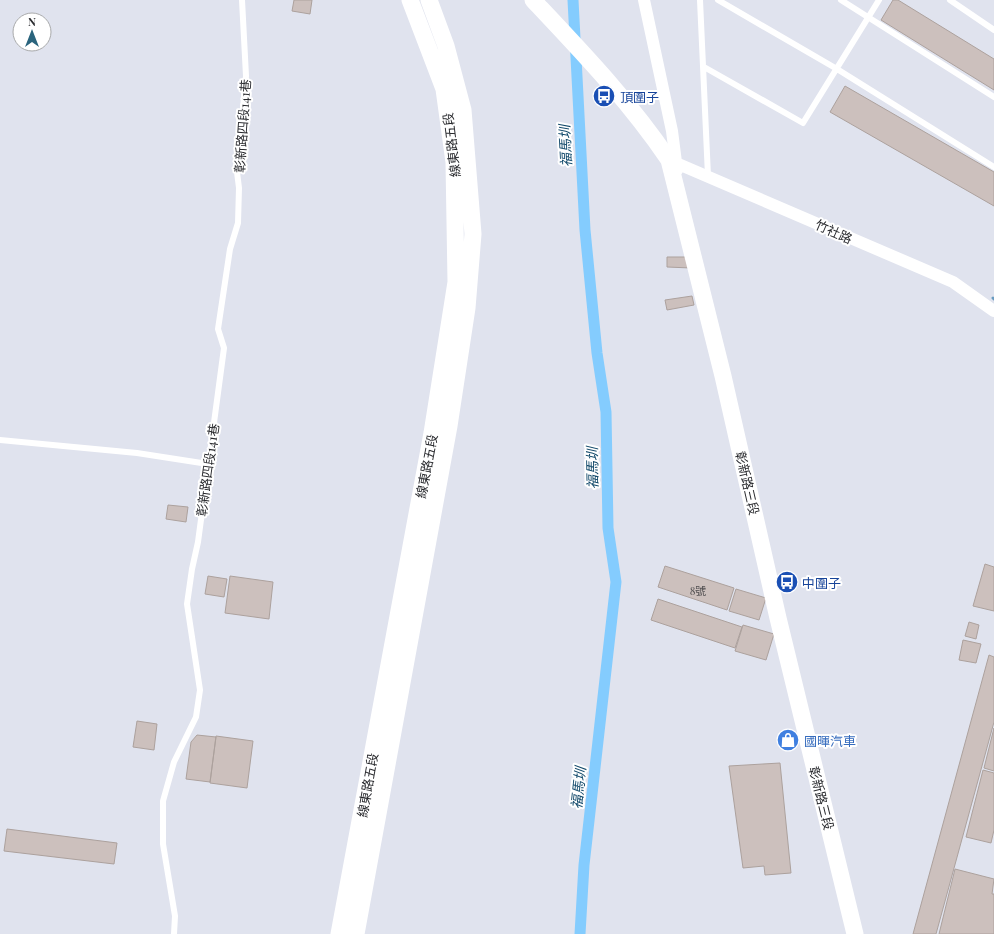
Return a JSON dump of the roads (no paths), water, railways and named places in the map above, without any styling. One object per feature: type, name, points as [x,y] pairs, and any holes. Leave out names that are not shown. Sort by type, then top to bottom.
[{"type":"main road","name":"線東路五段","points":[[339,934],[432,433],[456,282],[454,162],[444,89],[410,0]]},
{"type":"main road","name":"線東路五段","points":[[356,934],[449,426],[467,308],[472,234],[463,110],[446,46],[429,0]]},
{"type":"main road","name":"彰新路三段","points":[[533,0],[587,57],[673,162],[675,183],[723,376],[777,610],[855,934]]},
{"type":"street","points":[[644,0],[672,131],[673,162]]},
{"type":"street","name":"竹社路","points":[[673,162],[953,282],[993,309]]},
{"type":"lane","name":"彰新路四段141巷","points":[[174,934],[175,916],[163,844],[163,801],[174,762],[196,717],[200,690],[187,604],[198,542],[224,348],[218,329],[230,249],[238,223],[239,188],[237,172],[246,76],[242,0]]},
{"type":"lane","points":[[700,0],[708,176]]},
{"type":"lane","points":[[718,0],[836,69],[994,167]]},
{"type":"lane","points":[[841,0],[994,97]]},
{"type":"lane","points":[[704,67],[803,123],[879,0]]},
{"type":"lane","points":[[950,0],[994,30]]},
{"type":"lane","points":[[0,440],[137,453],[208,464]]},
{"type":"waterway","name":"福馬圳","points":[[573,0],[585,230],[597,353],[606,412],[608,528],[616,582],[584,865],[580,934]]},
{"type":"place","name":"頂圍子","points":[[604,96]]},
{"type":"place","name":"中圍子","points":[[787,582]]},
{"type":"place","name":"國暉汽車","points":[[788,740]]}]
